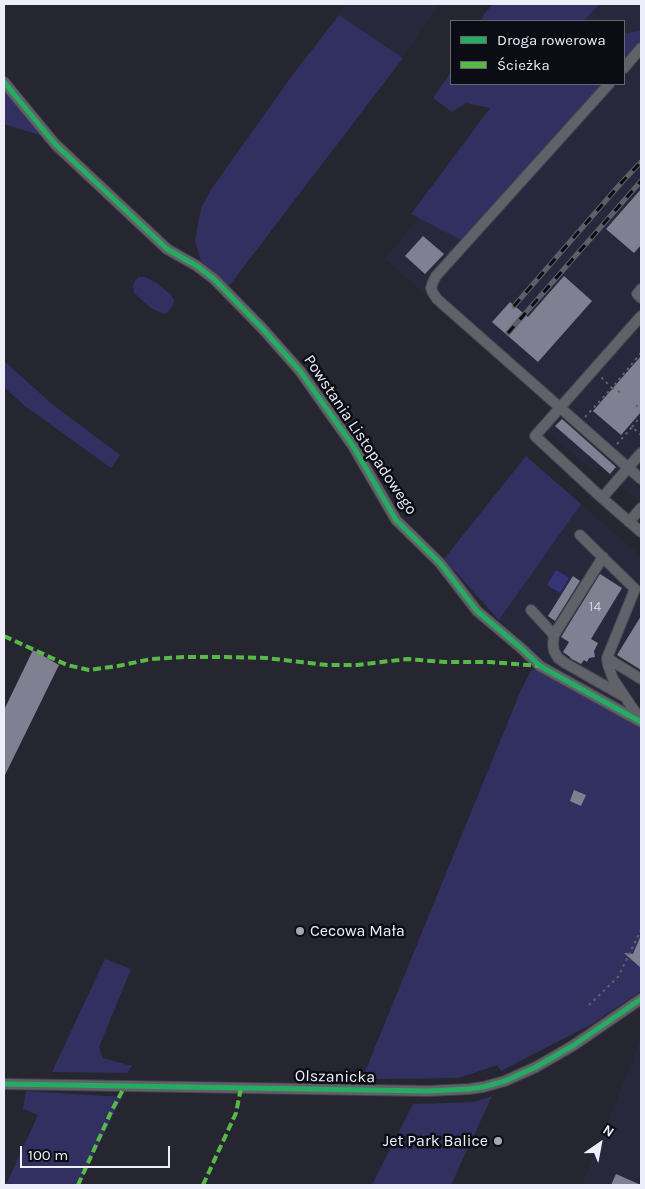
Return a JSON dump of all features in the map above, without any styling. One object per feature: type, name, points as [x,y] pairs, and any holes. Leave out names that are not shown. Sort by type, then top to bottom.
[{"type":"street","points":[[625,67],[641,48]]},
{"type":"street","name":"Powstania Listopadowego","points":[[4,82],[55,144],[167,249],[197,266],[214,279],[262,328],[300,371],[353,446],[396,520],[440,563],[477,610],[540,666],[641,722]]},
{"type":"street","points":[[608,85],[436,276],[431,288],[437,299],[641,479]]},
{"type":"street","points":[[641,289],[637,294],[641,298]]},
{"type":"street","points":[[641,316],[535,436],[641,532]]},
{"type":"street","points":[[602,498],[641,453]]},
{"type":"street","points":[[629,522],[641,508]]},
{"type":"street","points":[[580,535],[638,591],[607,658],[610,672],[641,722]]},
{"type":"street","points":[[603,557],[554,636],[554,651],[565,664],[626,698]]},
{"type":"street","points":[[531,610],[554,636]]},
{"type":"street","points":[[607,658],[641,679]]},
{"type":"street","name":"Olszanicka","points":[[4,1084],[428,1092],[469,1089],[505,1081],[536,1067],[641,999]]},
{"type":"path","points":[[578,424],[612,388],[641,353]]},
{"type":"path","points":[[593,370],[612,388],[620,392]]},
{"type":"path","points":[[636,406],[641,411]]},
{"type":"path","points":[[610,452],[641,416]]},
{"type":"path","points":[[632,427],[641,435]]},
{"type":"path","points":[[589,1005],[618,977],[641,929]]},
{"type":"shaded area","points":[[345,4],[438,4],[403,58],[339,15]]},
{"type":"shaded area","points":[[493,4],[600,4],[584,20],[481,20]]},
{"type":"shaded area","points":[[600,4],[641,4],[641,499],[638,500],[599,467],[594,472],[546,431],[561,413],[385,259],[527,85],[625,85],[625,20],[584,20]]},
{"type":"shaded area","points":[[339,15],[403,58],[229,286],[201,261],[195,241],[201,208],[210,191],[294,73]]},
{"type":"shaded area","points":[[641,30],[641,43],[625,61],[625,34]]},
{"type":"shaded area","points":[[450,73],[450,85],[604,85],[463,241],[411,214],[490,108],[466,103],[452,112],[433,98]]},
{"type":"shaded area","points":[[4,87],[45,137],[4,124]]},
{"type":"shaded area","points":[[139,277],[145,277],[157,283],[171,295],[174,300],[168,312],[164,314],[151,308],[134,293],[133,286]]},
{"type":"shaded area","points":[[4,361],[52,404],[120,455],[111,468],[25,406],[4,387]]},
{"type":"shaded area","points":[[526,456],[581,504],[499,620],[444,559]]},
{"type":"shaded area","points":[[581,504],[641,556],[641,702],[638,697],[626,707],[541,659],[499,620]]},
{"type":"shaded area","points":[[556,570],[569,578],[560,593],[547,585]]},
{"type":"shaded area","points":[[532,669],[551,676],[641,727],[641,991],[592,1024],[501,1071],[497,1065],[459,1078],[362,1079],[521,690]]},
{"type":"shaded area","points":[[105,959],[131,969],[99,1047],[103,1058],[132,1066],[127,1073],[52,1072]]},
{"type":"shaded area","points":[[641,1039],[641,1170],[635,1185],[582,1185]]},
{"type":"shaded area","points":[[26,1091],[122,1097],[79,1185],[6,1185],[38,1115],[23,1109]]},
{"type":"shaded area","points":[[492,1096],[451,1185],[372,1185],[413,1104],[474,1102]]},
{"type":"building","points":[[641,189],[641,245],[634,253],[606,229]]},
{"type":"building","points":[[423,236],[444,254],[425,274],[405,256]]},
{"type":"building","points":[[564,276],[592,301],[538,362],[492,322],[510,302],[528,317]]},
{"type":"building","points":[[641,356],[641,412],[621,435],[593,411]]},
{"type":"building","points":[[562,419],[616,467],[610,474],[555,426]]},
{"type":"building","points":[[600,574],[622,588],[591,639],[598,643],[594,651],[595,657],[589,658],[587,662],[584,660],[581,664],[563,652],[569,642],[561,637]]},
{"type":"building","points":[[573,576],[580,581],[555,621],[548,616]]},
{"type":"building","points":[[641,616],[641,670],[617,655]]},
{"type":"building","points":[[33,650],[59,665],[4,777],[4,710]]},
{"type":"building","points":[[574,790],[586,795],[581,806],[570,801]]},
{"type":"building","points":[[641,935],[641,968],[624,953],[633,954]]},
{"type":"building","points":[[616,1174],[641,1185],[611,1185]]},
{"type":"railway","points":[[514,306],[641,162]]},
{"type":"railway","points":[[508,333],[641,181]]},
{"type":"marked path","points":[[4,636],[67,665],[89,670],[151,659],[186,657],[266,658],[327,665],[357,665],[407,659],[540,666]]},
{"type":"marked path","points":[[78,1185],[125,1086]]},
{"type":"marked path","points":[[203,1185],[236,1113],[241,1088]]},
{"type":"cycle path","points":[[4,82],[55,144],[167,249],[197,266],[214,279],[262,328],[300,371],[353,446],[396,520],[440,563],[477,611],[540,666],[641,722]]},
{"type":"cycle path","points":[[4,1084],[428,1091],[469,1089],[505,1081],[536,1067],[574,1045],[641,999]]},
{"type":"place","name":"Cecowa Mała","points":[[300,931]]},
{"type":"place","name":"Jet Park Balice","points":[[498,1141]]}]
